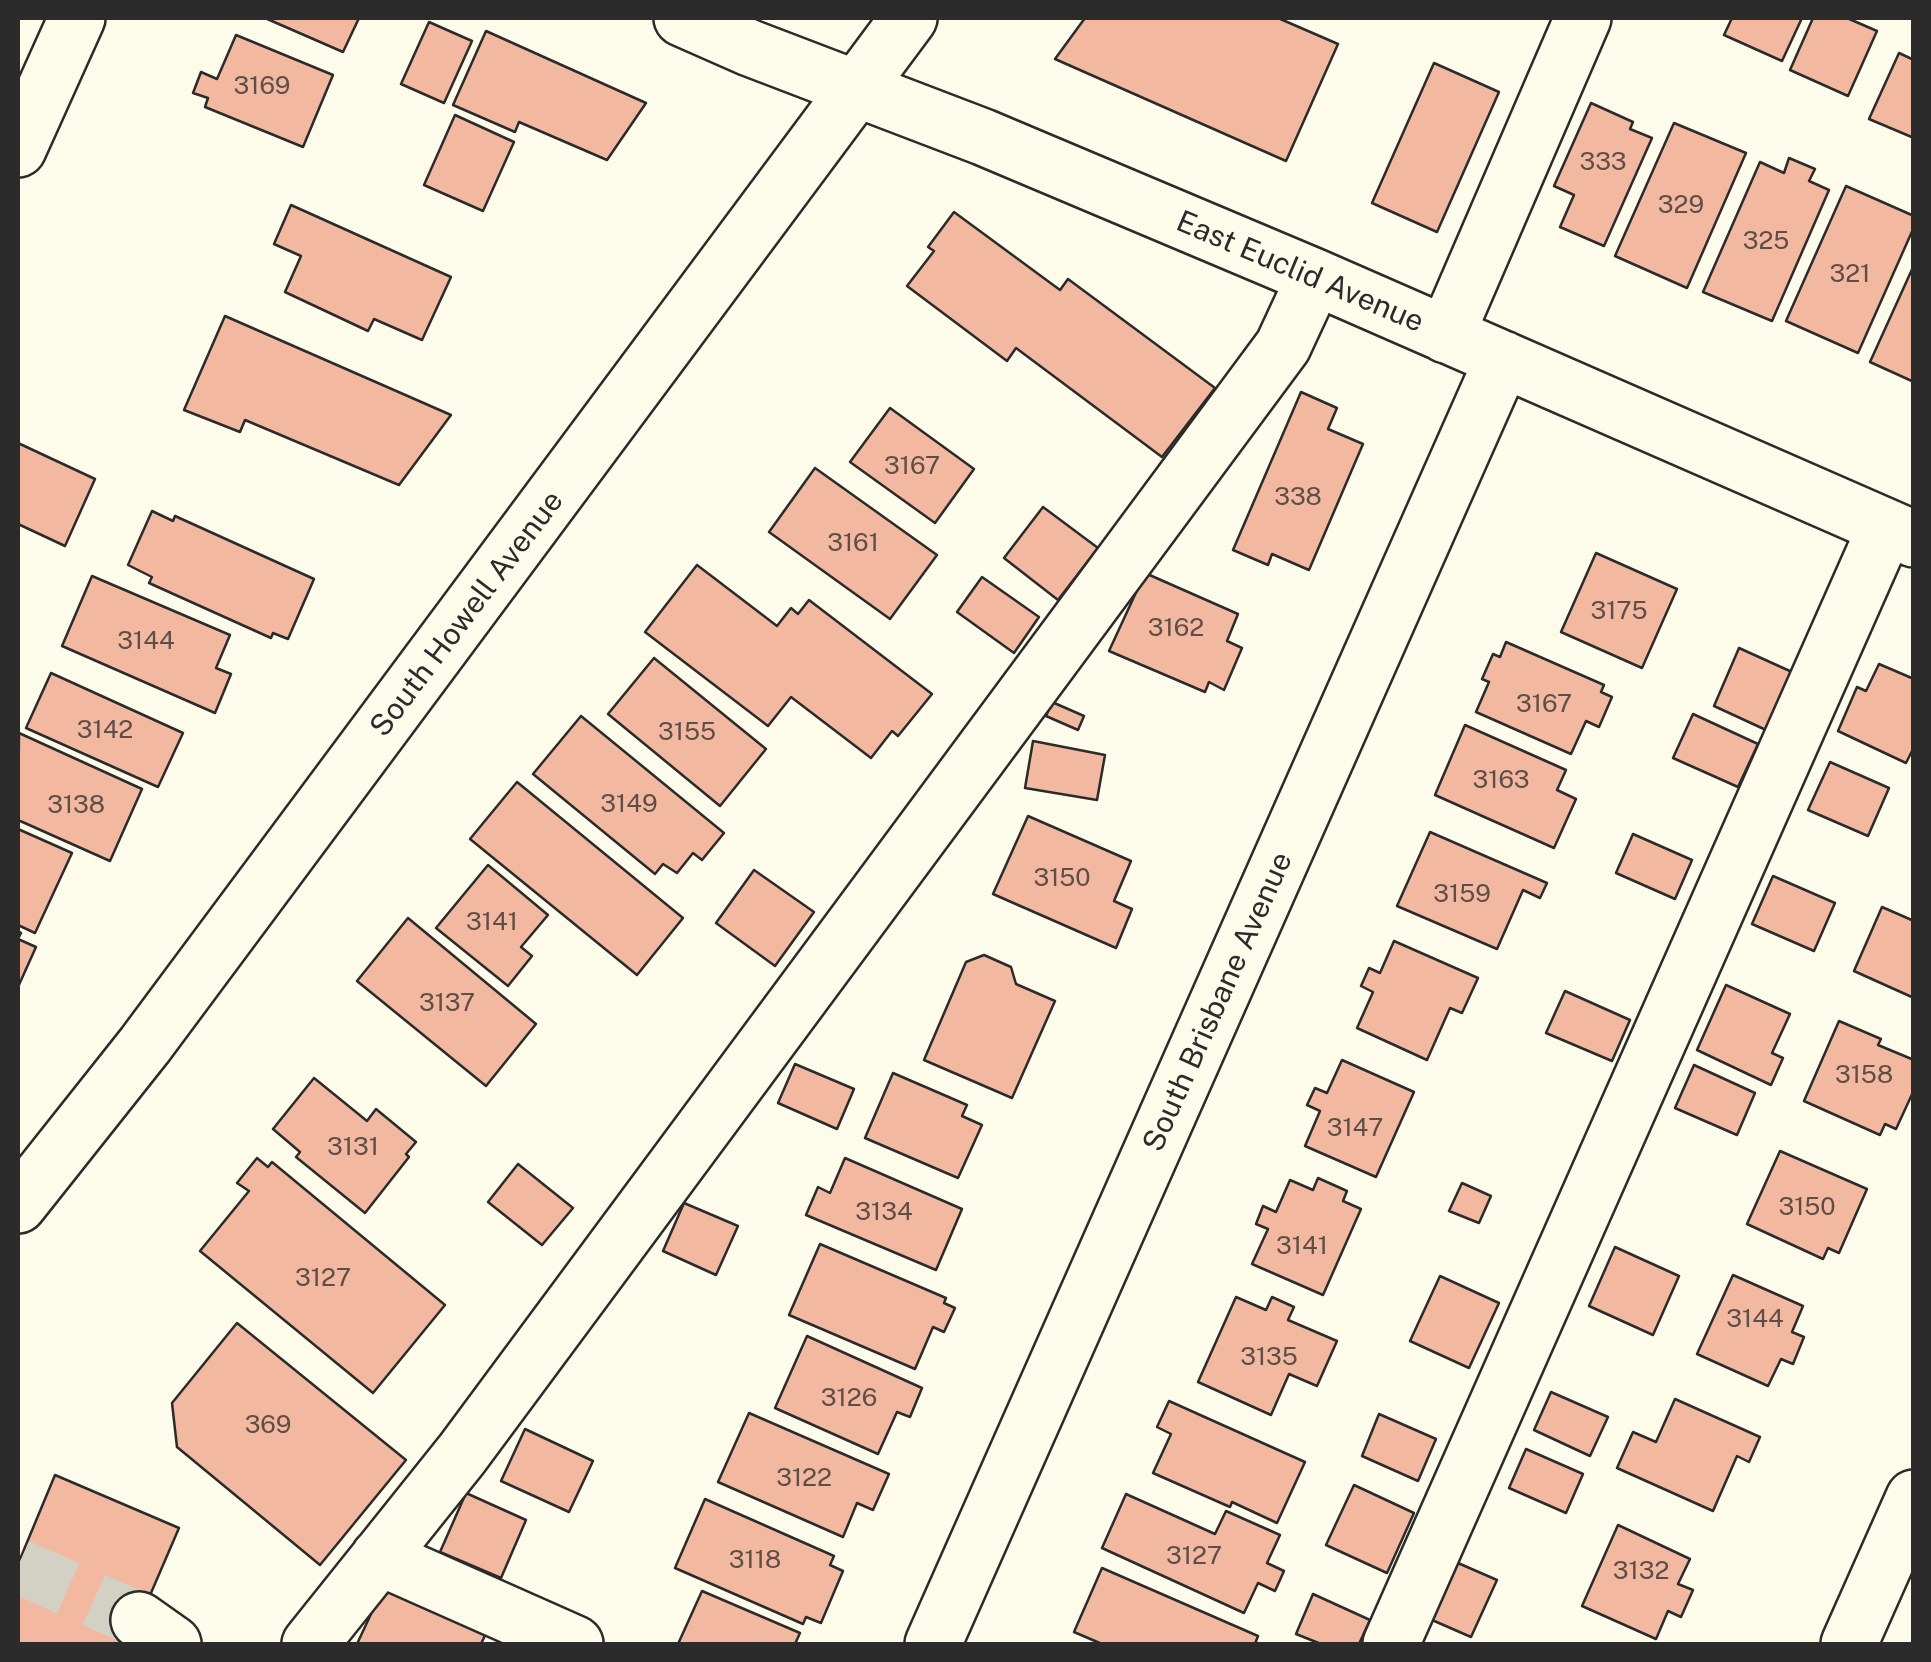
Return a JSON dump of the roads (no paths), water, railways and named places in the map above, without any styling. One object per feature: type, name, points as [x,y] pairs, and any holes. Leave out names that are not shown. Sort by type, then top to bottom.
[{"type":"street","points":[[18,149],[77,18]]},
{"type":"street","name":"East Euclid Avenue","points":[[682,18],[983,137],[1900,533]]},
{"type":"street","name":"South Howell Avenue","points":[[18,1204],[145,1046],[910,18]]},
{"type":"street","points":[[1446,335],[1583,18]]},
{"type":"street","points":[[310,1644],[462,1454],[1283,346],[1315,278]]},
{"type":"street","name":"South Brisbane Avenue","points":[[933,1644],[1503,359]]},
{"type":"street","points":[[1391,1644],[1900,533]]},
{"type":"street","points":[[1849,1644],[1914,1498]]},
{"type":"street","points":[[379,1557],[575,1644]]},
{"type":"tunnel","points":[[18,1566],[139,1620]]}]
